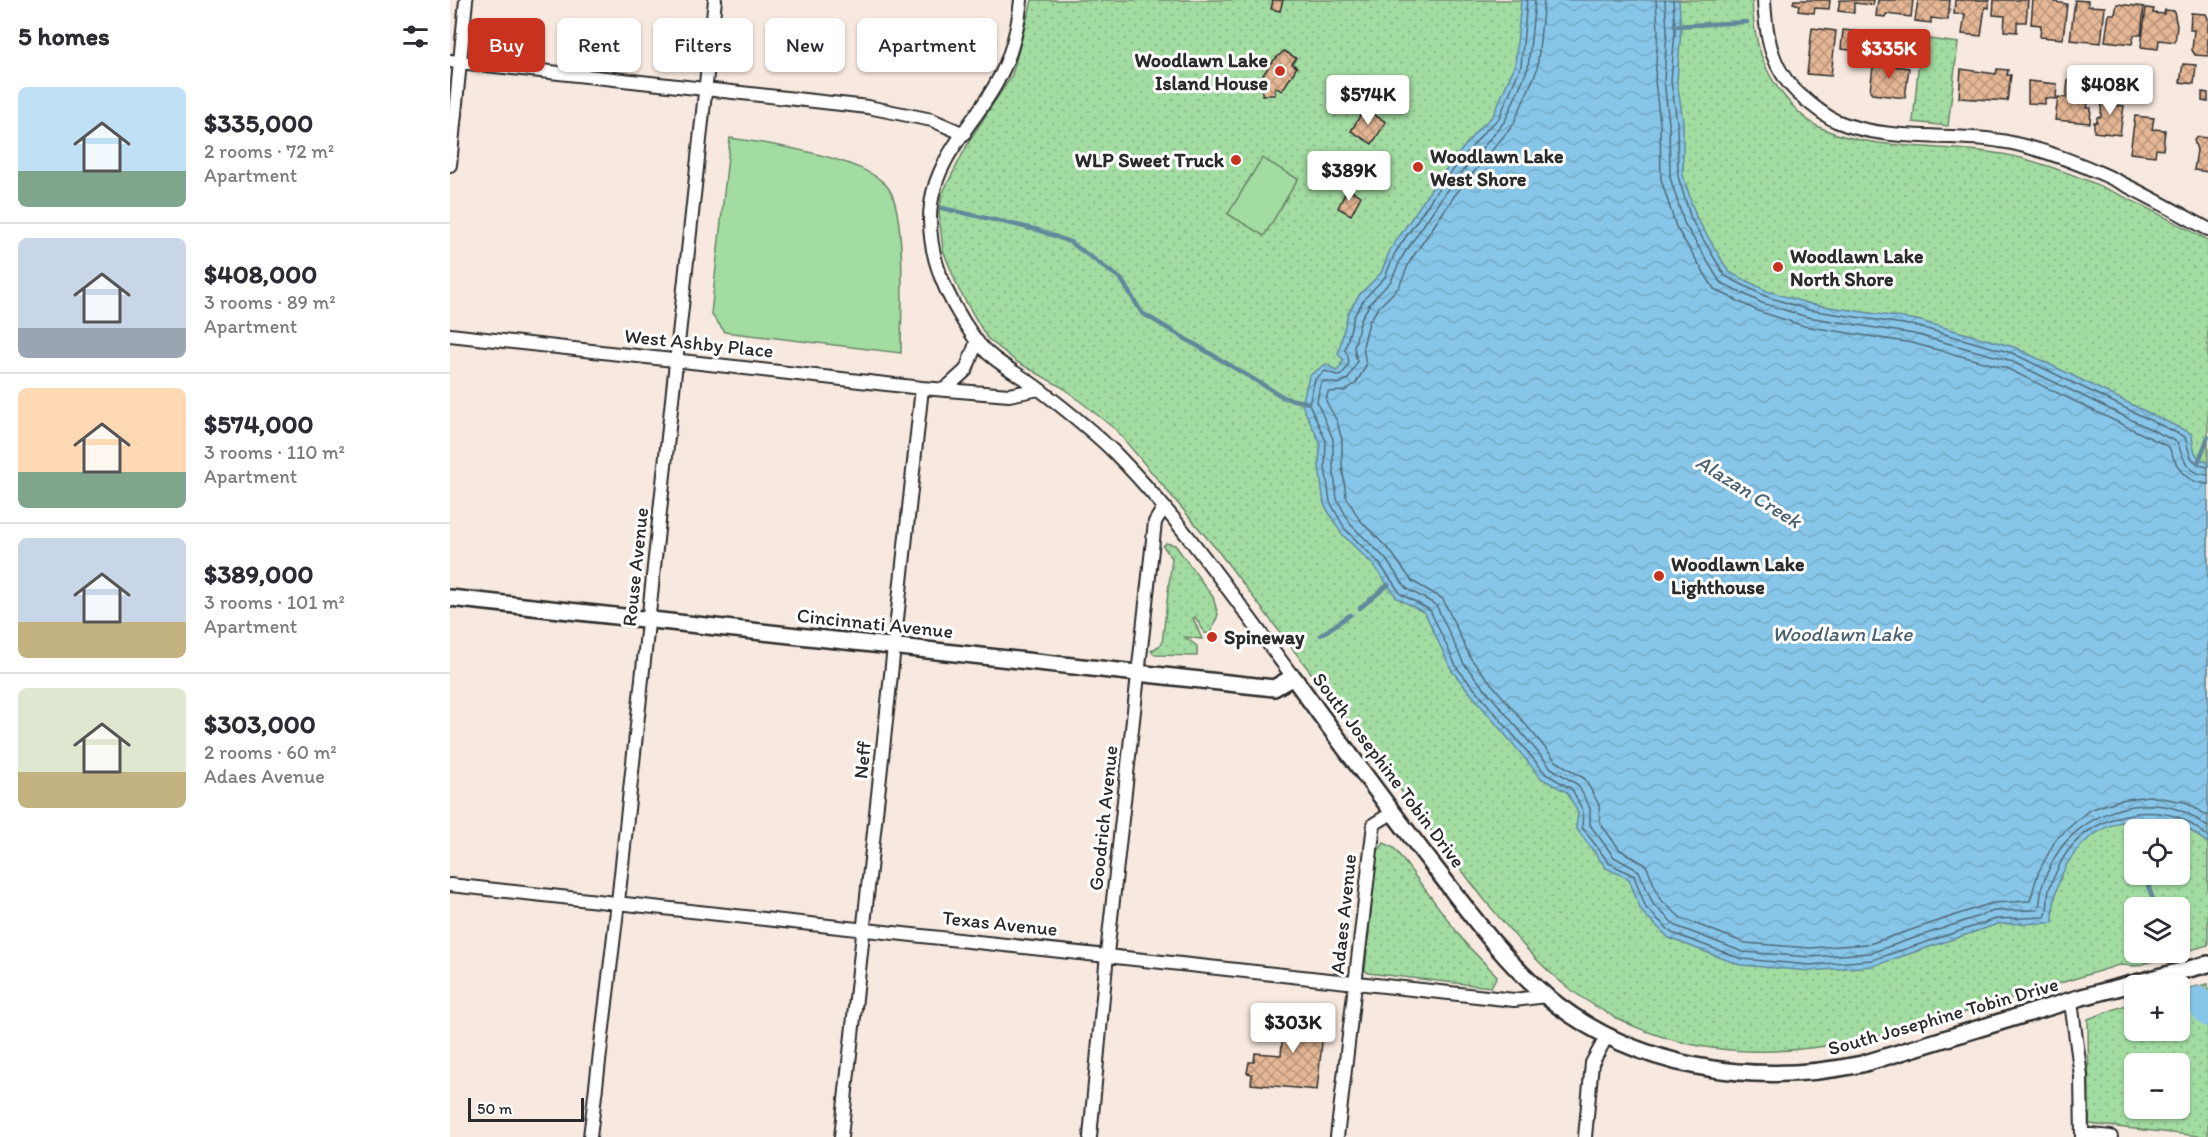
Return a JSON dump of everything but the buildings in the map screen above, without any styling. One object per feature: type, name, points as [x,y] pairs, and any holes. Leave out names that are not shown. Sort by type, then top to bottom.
[{"type":"street","points":[[450,165],[455,61],[466,0]]},
{"type":"street","name":"Rouse Avenue","points":[[590,1137],[618,903],[715,0]]},
{"type":"street","name":"South Josephine Tobin Drive","points":[[1021,0],[1019,19],[1006,65],[938,174],[931,205],[931,237],[937,268],[948,294],[977,341],[996,360],[1039,389],[1115,453],[1164,507],[1293,677],[1392,813],[1511,963],[1546,996],[1607,1036],[1682,1063],[1716,1071],[1751,1075],[1789,1075],[1825,1072],[1862,1064],[2077,999],[2208,964]]},
{"type":"street","points":[[1764,0],[1765,30],[1775,65],[1793,90],[1838,122],[1895,133],[2011,143],[2061,156],[2094,168],[2208,229]]},
{"type":"street","points":[[455,61],[900,112],[932,120],[964,134]]},
{"type":"street","name":"West Ashby Place","points":[[450,335],[922,388],[1009,395],[1039,389]]},
{"type":"street","points":[[944,390],[966,370],[977,341]]},
{"type":"street","name":"Neff","points":[[841,1137],[922,388]]},
{"type":"street","name":"Goodrich Avenue","points":[[1090,1137],[1107,954],[1155,522],[1164,507]]},
{"type":"street","name":"Cincinnati Avenue","points":[[450,598],[1274,688],[1293,677]]},
{"type":"street","name":"Adaes Avenue","points":[[1337,1137],[1374,824],[1392,813]]},
{"type":"street","name":"Texas Avenue","points":[[450,885],[1107,954],[1514,1000],[1546,996]]},
{"type":"street","points":[[2077,999],[2082,1135],[2111,1137]]},
{"type":"street","points":[[1585,1137],[1593,1063],[1607,1036]]},
{"type":"green space","points":[[1032,0],[1752,0],[1754,26],[1764,64],[1777,87],[1796,110],[1819,127],[1865,141],[1997,153],[2046,165],[2140,204],[2208,240],[2208,945],[2190,950],[2190,897],[2124,897],[2124,963],[2146,963],[2136,966],[2119,965],[1914,1027],[1812,1048],[1762,1051],[1713,1048],[1664,1037],[1615,1017],[1567,987],[1533,956],[1483,898],[1218,551],[1116,430],[1065,389],[1017,362],[987,338],[959,290],[943,250],[939,213],[942,194],[971,138],[1012,75]]},
{"type":"green space","points":[[1921,38],[1958,43],[1948,126],[1913,122]]},
{"type":"green space","points":[[730,138],[791,148],[839,161],[878,178],[889,189],[895,202],[901,243],[901,353],[725,332],[711,314]]},
{"type":"green space","points":[[1262,158],[1298,179],[1264,236],[1228,214]]},
{"type":"green space","points":[[1166,543],[1175,545],[1213,597],[1218,615],[1210,634],[1205,633],[1195,617],[1193,618],[1202,639],[1185,637],[1197,646],[1197,656],[1155,655],[1151,651],[1162,644],[1172,558],[1163,546]]},
{"type":"green space","points":[[1384,843],[1394,848],[1466,944],[1497,976],[1491,987],[1368,973],[1365,970],[1377,852]]},
{"type":"green space","points":[[2208,984],[2208,1137],[2089,1124],[2088,1019],[2124,1006],[2124,1041],[2190,1041],[2190,988]]},
{"type":"water","name":"Woodlawn Lake","points":[[1521,0],[1679,0],[1681,30],[1677,81],[1683,121],[1683,175],[1696,217],[1729,272],[1767,291],[1810,304],[1917,320],[2014,347],[2192,434],[2197,455],[2208,462],[2208,843],[2190,831],[2190,819],[2124,819],[2124,821],[2106,827],[2088,839],[2073,855],[2062,875],[2055,898],[2053,923],[1998,924],[1873,966],[1810,971],[1740,965],[1669,938],[1641,911],[1629,879],[1606,868],[1576,828],[1578,813],[1567,792],[1542,779],[1452,671],[1425,613],[1397,598],[1375,567],[1341,533],[1324,504],[1319,466],[1320,443],[1302,405],[1309,376],[1326,364],[1337,371],[1344,360],[1338,354],[1348,313],[1360,294],[1381,273],[1390,250],[1436,182],[1479,128],[1493,116],[1515,65]]},
{"type":"waterway","points":[[1674,26],[1747,22]]},
{"type":"waterway","points":[[942,208],[1038,230],[1070,242],[1121,279],[1142,313],[1285,398],[1308,403]]},
{"type":"waterway","points":[[2198,463],[2208,437]]},
{"type":"waterway","points":[[1360,608],[1388,585]]},
{"type":"waterway","points":[[1321,635],[1350,615]]},
{"type":"waterway","name":"Alazan Creek","points":[[2148,885],[2152,897]]},
{"type":"waterway","name":"Alazan Creek","points":[[2198,1000],[2208,1013]]},
{"type":"place","name":"Woodlawn Lake Island House","points":[[1280,71]]},
{"type":"place","name":"WLP Sweet Truck","points":[[1236,160]]},
{"type":"place","name":"Woodlawn Lake West Shore","points":[[1418,167]]},
{"type":"place","name":"Woodlawn Lake North Shore","points":[[1778,267]]},
{"type":"place","name":"Woodlawn Lake Lighthouse","points":[[1659,576]]},
{"type":"place","name":"Spineway","points":[[1212,637]]}]
